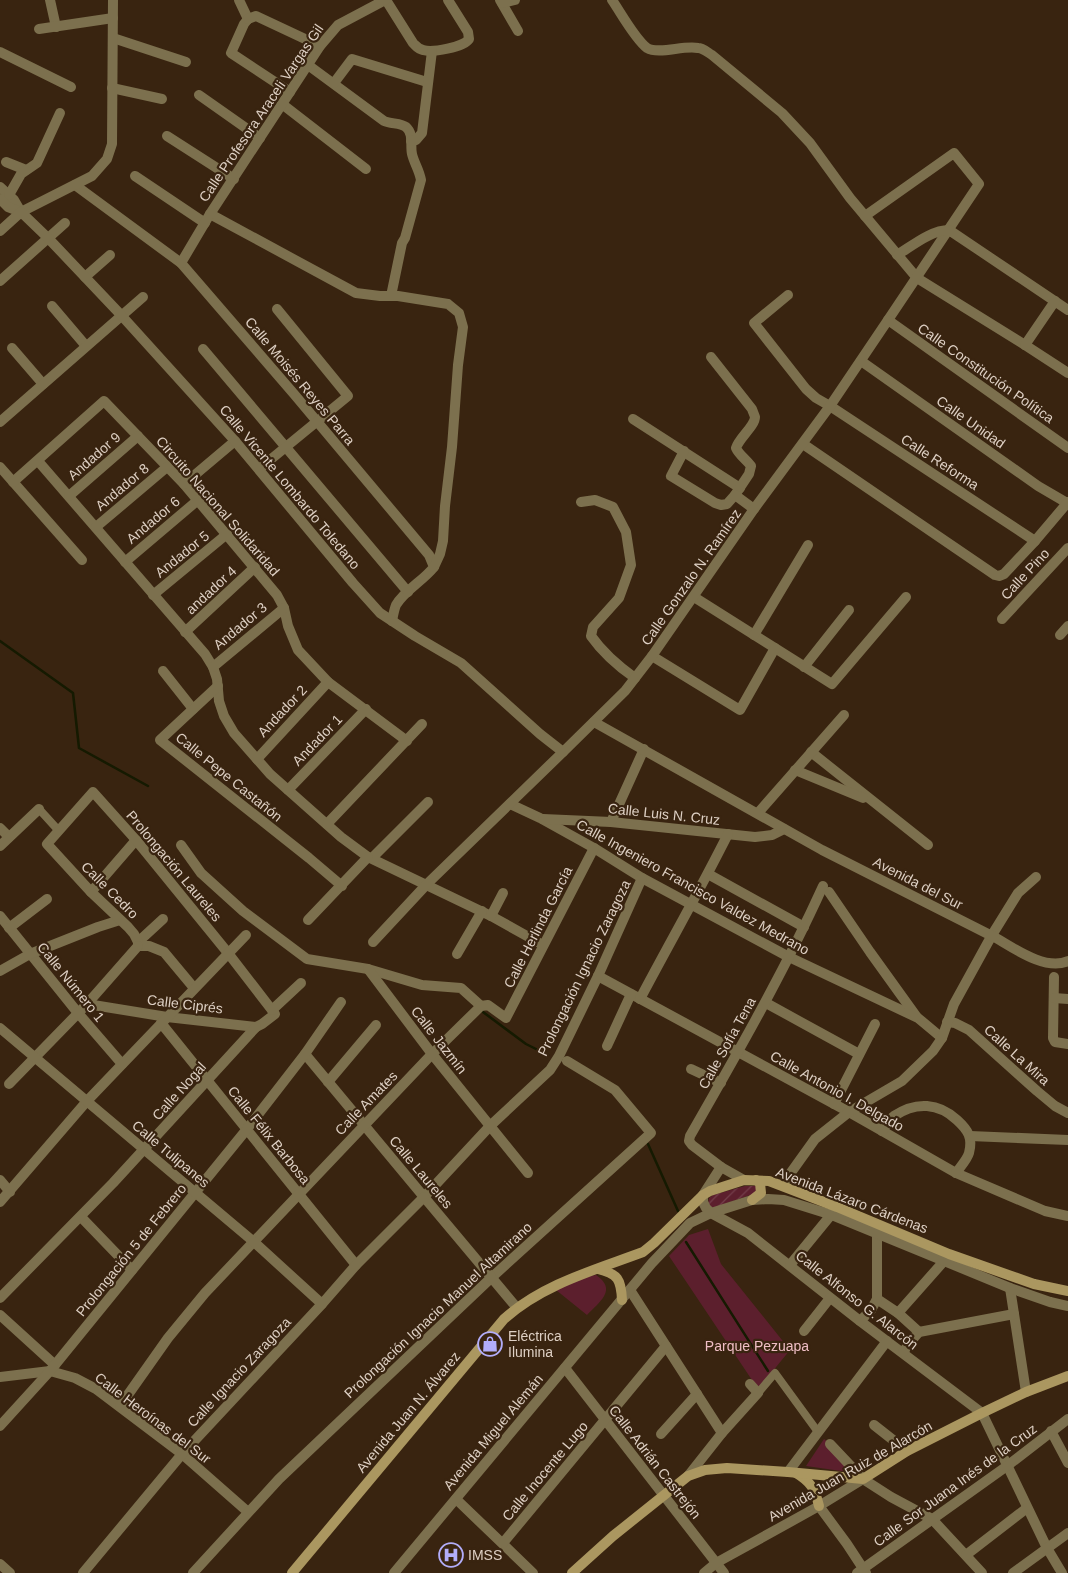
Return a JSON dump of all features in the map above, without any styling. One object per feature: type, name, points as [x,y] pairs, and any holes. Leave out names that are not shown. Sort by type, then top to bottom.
[{"type":"main road","name":"Avenida Lázaro Cárdenas","points":[[643,1252],[703,1195],[710,1191],[744,1180],[769,1181],[782,1185],[834,1211],[949,1254],[1034,1284],[1068,1291]]},
{"type":"main road","points":[[752,1200],[761,1193],[760,1183],[756,1180]]},
{"type":"main road","name":"Avenida Juan N. Álvarez","points":[[292,1573],[504,1319],[517,1308],[551,1286],[643,1252]]},
{"type":"main road","points":[[598,1270],[608,1272],[617,1277],[621,1285],[622,1300]]},
{"type":"main road","name":"Avenida Juan Ruiz de Alarcón","points":[[863,1479],[907,1451],[982,1413],[1026,1392],[1068,1376]]},
{"type":"main road","points":[[572,1573],[613,1536],[688,1476],[705,1470],[727,1468],[863,1479]]},
{"type":"main road","points":[[792,1472],[806,1479],[811,1485],[819,1506]]},
{"type":"street","points":[[50,0],[56,27]]},
{"type":"street","points":[[0,231],[21,212],[92,176],[107,159],[112,144],[113,0]]},
{"type":"street","points":[[239,0],[248,18]]},
{"type":"street","points":[[385,0],[413,43],[424,51],[463,44],[469,39],[468,32],[448,0]]},
{"type":"street","name":"Calle Profesora Araceli Vargas Gil","points":[[181,263],[320,46],[338,25],[385,0]]},
{"type":"street","points":[[515,0],[501,1],[518,31]]},
{"type":"street","points":[[612,0],[640,42],[649,49],[657,51],[687,47],[700,48],[712,55],[782,113],[810,143],[850,198],[917,278],[1068,373]]},
{"type":"street","points":[[290,92],[231,53],[244,24],[248,18],[256,16],[320,46]]},
{"type":"street","points":[[39,29],[113,18]]},
{"type":"street","points":[[113,38],[186,62]]},
{"type":"street","points":[[411,142],[416,140],[422,133],[432,51]]},
{"type":"street","points":[[0,52],[71,87]]},
{"type":"street","points":[[334,83],[352,59],[427,82]]},
{"type":"street","points":[[308,64],[384,120],[403,125],[408,128],[411,134],[412,155],[420,170],[421,180],[406,238],[402,243],[394,296]]},
{"type":"street","points":[[112,88],[162,100]]},
{"type":"street","points":[[200,95],[260,138]]},
{"type":"street","points":[[282,104],[366,169]]},
{"type":"street","points":[[2,191],[37,163],[60,113]]},
{"type":"street","points":[[167,136],[234,179]]},
{"type":"street","name":"Calle Gonzalo N. Ramírez","points":[[373,942],[427,884],[625,691],[694,597],[754,509],[830,406],[979,184],[954,153],[865,216]]},
{"type":"street","points":[[6,162],[26,170]]},
{"type":"street","points":[[135,176],[208,219],[356,293],[394,296],[448,304],[459,313],[463,327],[440,554],[428,575],[408,592],[396,606],[392,621]]},
{"type":"street","name":"Calle Moisés Reyes Parra","points":[[75,185],[181,263],[429,555],[434,567]]},
{"type":"street","name":"Calle Vicente Lombardo Toledano","points":[[2,191],[8,207],[21,212],[48,238],[122,315],[235,441],[380,613],[461,663],[540,734],[563,752]]},
{"type":"street","points":[[0,281],[65,222]]},
{"type":"street","points":[[897,255],[935,232],[949,230],[1068,310]]},
{"type":"street","points":[[85,277],[110,255]]},
{"type":"street","name":"Calle Reforma","points":[[788,295],[754,323],[806,389],[816,398],[1035,541]]},
{"type":"street","points":[[0,422],[143,297]]},
{"type":"street","points":[[1025,345],[1055,300]]},
{"type":"street","points":[[52,306],[86,346]]},
{"type":"street","points":[[259,469],[316,420],[348,396],[277,309]]},
{"type":"street","name":"Calle Constitución Política","points":[[888,320],[1068,448]]},
{"type":"street","points":[[12,348],[43,384]]},
{"type":"street","points":[[203,349],[408,592]]},
{"type":"street","points":[[684,451],[671,476],[715,503],[727,504],[738,492],[749,474],[751,466],[738,454],[736,448],[755,417],[752,409],[711,357]]},
{"type":"street","name":"Calle Unidad","points":[[861,361],[1038,486],[1068,503]]},
{"type":"street","name":"Circuito Nacional Solidaridad","points":[[13,482],[38,462],[104,401],[184,484],[277,595],[284,608],[288,626],[298,650],[328,682],[407,740]]},
{"type":"street","points":[[632,419],[684,451],[738,492],[754,509]]},
{"type":"street","name":"Andador 9","points":[[69,496],[138,436]]},
{"type":"street","points":[[184,484],[235,441]]},
{"type":"street","points":[[802,444],[999,576],[1004,574],[1068,503]]},
{"type":"street","points":[[38,462],[205,654],[214,666],[219,701],[224,716],[234,733],[288,790],[341,837],[370,858],[486,913],[543,945]]},
{"type":"street","points":[[0,467],[82,560]]},
{"type":"street","name":"Andador 8","points":[[96,527],[167,468]]},
{"type":"street","name":"Andador 6","points":[[125,562],[198,500]]},
{"type":"street","points":[[580,502],[596,500],[613,507],[626,532],[631,565],[619,598],[593,627],[591,636],[620,667],[635,678]]},
{"type":"street","name":"Andador 5","points":[[153,595],[227,534]]},
{"type":"street","points":[[754,635],[808,545]]},
{"type":"street","name":"Calle Pino","points":[[1002,619],[1068,548]]},
{"type":"street","name":"andador 4","points":[[186,632],[255,567]]},
{"type":"street","points":[[694,597],[832,684],[906,597]]},
{"type":"street","name":"Andador 3","points":[[214,666],[284,608]]},
{"type":"street","points":[[804,667],[849,610]]},
{"type":"street","points":[[1060,635],[1068,626]]},
{"type":"street","points":[[652,656],[740,710],[775,648]]},
{"type":"street","points":[[163,671],[193,709]]},
{"type":"street","name":"Andador 2","points":[[257,759],[328,682]]},
{"type":"street","name":"Calle Pepe Castañón","points":[[218,686],[160,740],[342,886]]},
{"type":"street","name":"Andador 1","points":[[288,790],[366,709]]},
{"type":"street","points":[[758,814],[844,715]]},
{"type":"street","name":"Avenida del Sur","points":[[594,722],[784,829],[1020,952],[1046,963],[1064,963],[1068,961]]},
{"type":"street","points":[[327,824],[422,724]]},
{"type":"street","points":[[611,822],[644,749]]},
{"type":"street","points":[[811,752],[928,845]]},
{"type":"street","points":[[795,770],[874,803]]},
{"type":"street","name":"Prolongación Laureles","points":[[47,844],[93,792],[136,840],[228,952],[274,1012]]},
{"type":"street","points":[[308,920],[428,802]]},
{"type":"street","name":"Calle Ingeniero Francisco Valdez Medrano","points":[[510,804],[540,818],[594,848],[642,878],[789,957],[918,1018],[942,1038]]},
{"type":"street","points":[[0,846],[39,809],[59,831]]},
{"type":"street","name":"Calle Luis N. Cruz","points":[[540,818],[611,822],[764,837],[784,829]]},
{"type":"street","points":[[0,828],[9,837]]},
{"type":"street","points":[[607,1046],[708,874],[728,834]]},
{"type":"street","points":[[91,892],[136,840]]},
{"type":"street","name":"Calle Cedro","points":[[47,844],[91,892],[134,934],[138,944]]},
{"type":"street","points":[[181,845],[200,873],[243,911],[307,959],[368,969],[422,985],[461,988],[481,1006]]},
{"type":"street","name":"Calle Herlinda García","points":[[481,1006],[488,1005],[506,1018],[594,848]]},
{"type":"street","points":[[708,874],[804,927]]},
{"type":"street","points":[[782,1185],[815,1139],[849,1112],[902,1081],[933,1052],[942,1038],[954,1004],[992,936],[1018,894],[1036,877]]},
{"type":"street","name":"Prolongación Ignacio Zaragoza","points":[[424,1196],[490,1126],[550,1070],[559,1056],[598,976],[642,878]]},
{"type":"street","name":"Calle Sofía Tena","points":[[722,1167],[692,1145],[690,1136],[766,1003],[804,927],[826,889],[918,1018]]},
{"type":"street","points":[[457,954],[486,913],[503,893]]},
{"type":"street","points":[[9,928],[47,899]]},
{"type":"street","name":"Calle Número 1","points":[[0,916],[78,1013],[122,1064]]},
{"type":"street","points":[[9,1084],[87,1004],[134,952],[138,944],[163,919]]},
{"type":"street","points":[[0,971],[30,954],[120,920]]},
{"type":"street","points":[[0,1202],[87,1101],[246,935]]},
{"type":"street","points":[[138,944],[164,952],[194,988]]},
{"type":"street","name":"Calle Jazmín","points":[[368,969],[432,1054],[528,1173]]},
{"type":"street","name":"Calle Antonio I. Delgado","points":[[598,976],[849,1112],[956,1173],[1045,1211],[1068,1216]]},
{"type":"street","points":[[1054,977],[1052,1038],[1055,1042],[1068,1044]]},
{"type":"street","points":[[256,1027],[262,1024],[301,984]]},
{"type":"street","points":[[1054,998],[1068,998]]},
{"type":"street","name":"Prolongación 5 de Febrero","points":[[0,1426],[53,1368],[247,1129],[305,1054],[341,1002]]},
{"type":"street","points":[[766,1003],[859,1054]]},
{"type":"street","name":"Calle Ciprés","points":[[87,1004],[164,1020],[256,1027]]},
{"type":"street","name":"Calle Amates","points":[[120,1406],[168,1338],[205,1293],[432,1054],[481,1006]]},
{"type":"street","name":"Calle Félix Barbosa","points":[[164,1020],[207,1079],[356,1265]]},
{"type":"street","name":"Calle La Mira","points":[[947,1022],[969,1030],[1037,1091],[1068,1113]]},
{"type":"street","points":[[834,1104],[875,1024]]},
{"type":"street","points":[[328,1082],[376,1026]]},
{"type":"street","name":"Calle Nogal","points":[[0,1298],[81,1217],[256,1027]]},
{"type":"street","name":"Calle Tulipanes","points":[[0,1028],[254,1242],[322,1304]]},
{"type":"street","name":"Calle Laureles","points":[[305,1054],[517,1308]]},
{"type":"street","name":"Prolongación Ignacio Manuel Altamirano","points":[[193,1573],[279,1478],[491,1278],[651,1133],[615,1090],[567,1061]]},
{"type":"street","points":[[691,1069],[720,1083]]},
{"type":"street","points":[[882,1131],[893,1117],[912,1108],[930,1106],[947,1111],[966,1128],[970,1136],[969,1154],[956,1173]]},
{"type":"street","points":[[970,1136],[1068,1140]]},
{"type":"street","points":[[711,1213],[706,1208],[703,1195],[722,1167],[744,1180]]},
{"type":"street","points":[[0,1180],[10,1192]]},
{"type":"street","name":"Calle Ignacio Zaragoza","points":[[83,1573],[182,1454],[356,1265],[424,1196]]},
{"type":"street","name":"Avenida Lázaro Cárdenas","points":[[652,1263],[690,1223],[711,1213],[752,1200],[784,1200],[834,1211],[877,1234],[1010,1288],[1050,1302],[1068,1306]]},
{"type":"street","points":[[790,1265],[834,1211]]},
{"type":"street","name":"Calle Alfonso G. Alarcón","points":[[711,1213],[748,1233],[830,1298],[982,1413]]},
{"type":"street","points":[[81,1217],[132,1270]]},
{"type":"street","points":[[860,1321],[871,1310],[877,1299],[877,1234]]},
{"type":"street","points":[[898,1312],[944,1261]]},
{"type":"street","name":"Avenida Miguel Alemán","points":[[394,1573],[652,1263]]},
{"type":"street","points":[[1010,1288],[1026,1392]]},
{"type":"street","points":[[630,1290],[722,1433]]},
{"type":"street","points":[[804,1331],[830,1298]]},
{"type":"street","points":[[877,1299],[898,1312],[919,1332]]},
{"type":"street","points":[[903,1352],[919,1332],[1014,1314]]},
{"type":"street","points":[[0,1315],[53,1368]]},
{"type":"street","points":[[792,1472],[818,1432],[887,1341]]},
{"type":"street","name":"Calle Inocente Lugo","points":[[503,1543],[666,1346]]},
{"type":"street","name":"Calle Heroínas del Sur","points":[[0,1377],[53,1368],[96,1388],[182,1454],[248,1512]]},
{"type":"street","name":"Calle Adrián Castrejón","points":[[565,1368],[724,1573]]},
{"type":"street","points":[[688,1476],[722,1433],[775,1374],[818,1432]]},
{"type":"street","points":[[750,1384],[758,1393]]},
{"type":"street","points":[[661,1434],[697,1394]]},
{"type":"street","points":[[982,1413],[1006,1466],[1062,1573]]},
{"type":"street","name":"Calle Sor Juana Inés de la Cruz","points":[[862,1572],[1068,1419]]},
{"type":"street","points":[[874,1424],[907,1451]]},
{"type":"street","points":[[1051,1431],[1068,1463]]},
{"type":"street","points":[[830,1444],[863,1479],[891,1497],[932,1519],[982,1573]]},
{"type":"street","name":"Avenida Juan Ruiz de Alarcón","points":[[704,1573],[716,1563],[819,1506],[863,1479]]},
{"type":"street","points":[[456,1499],[533,1573]]},
{"type":"street","points":[[819,1506],[847,1544],[862,1572]]},
{"type":"street","points":[[966,1555],[1028,1508]]},
{"type":"street","points":[[1013,1573],[1068,1533]]},
{"type":"street","points":[[0,1564],[10,1573]]},
{"type":"green space","points":[[745,1186],[755,1186],[758,1189],[756,1193],[716,1207],[711,1207],[708,1203],[709,1198],[713,1195]]},
{"type":"green space","name":"Parque Pezuapa","points":[[708,1229],[721,1264],[790,1350],[758,1389],[669,1256],[689,1235]]},
{"type":"green space","points":[[596,1275],[606,1286],[606,1291],[601,1301],[587,1315],[556,1290],[586,1277]]},
{"type":"green space","points":[[824,1439],[860,1467],[855,1473],[806,1466]]},
{"type":"waterway","points":[[0,641],[73,693],[79,748],[148,786]]},
{"type":"waterway","points":[[483,1012],[526,1044],[548,1055]]},
{"type":"waterway","points":[[648,1144],[678,1211]]},
{"type":"waterway","points":[[686,1242],[768,1371]]},
{"type":"place","name":"Eléctrica Ilumina","points":[[490,1344]]},
{"type":"place","name":"IMSS","points":[[451,1555]]}]
